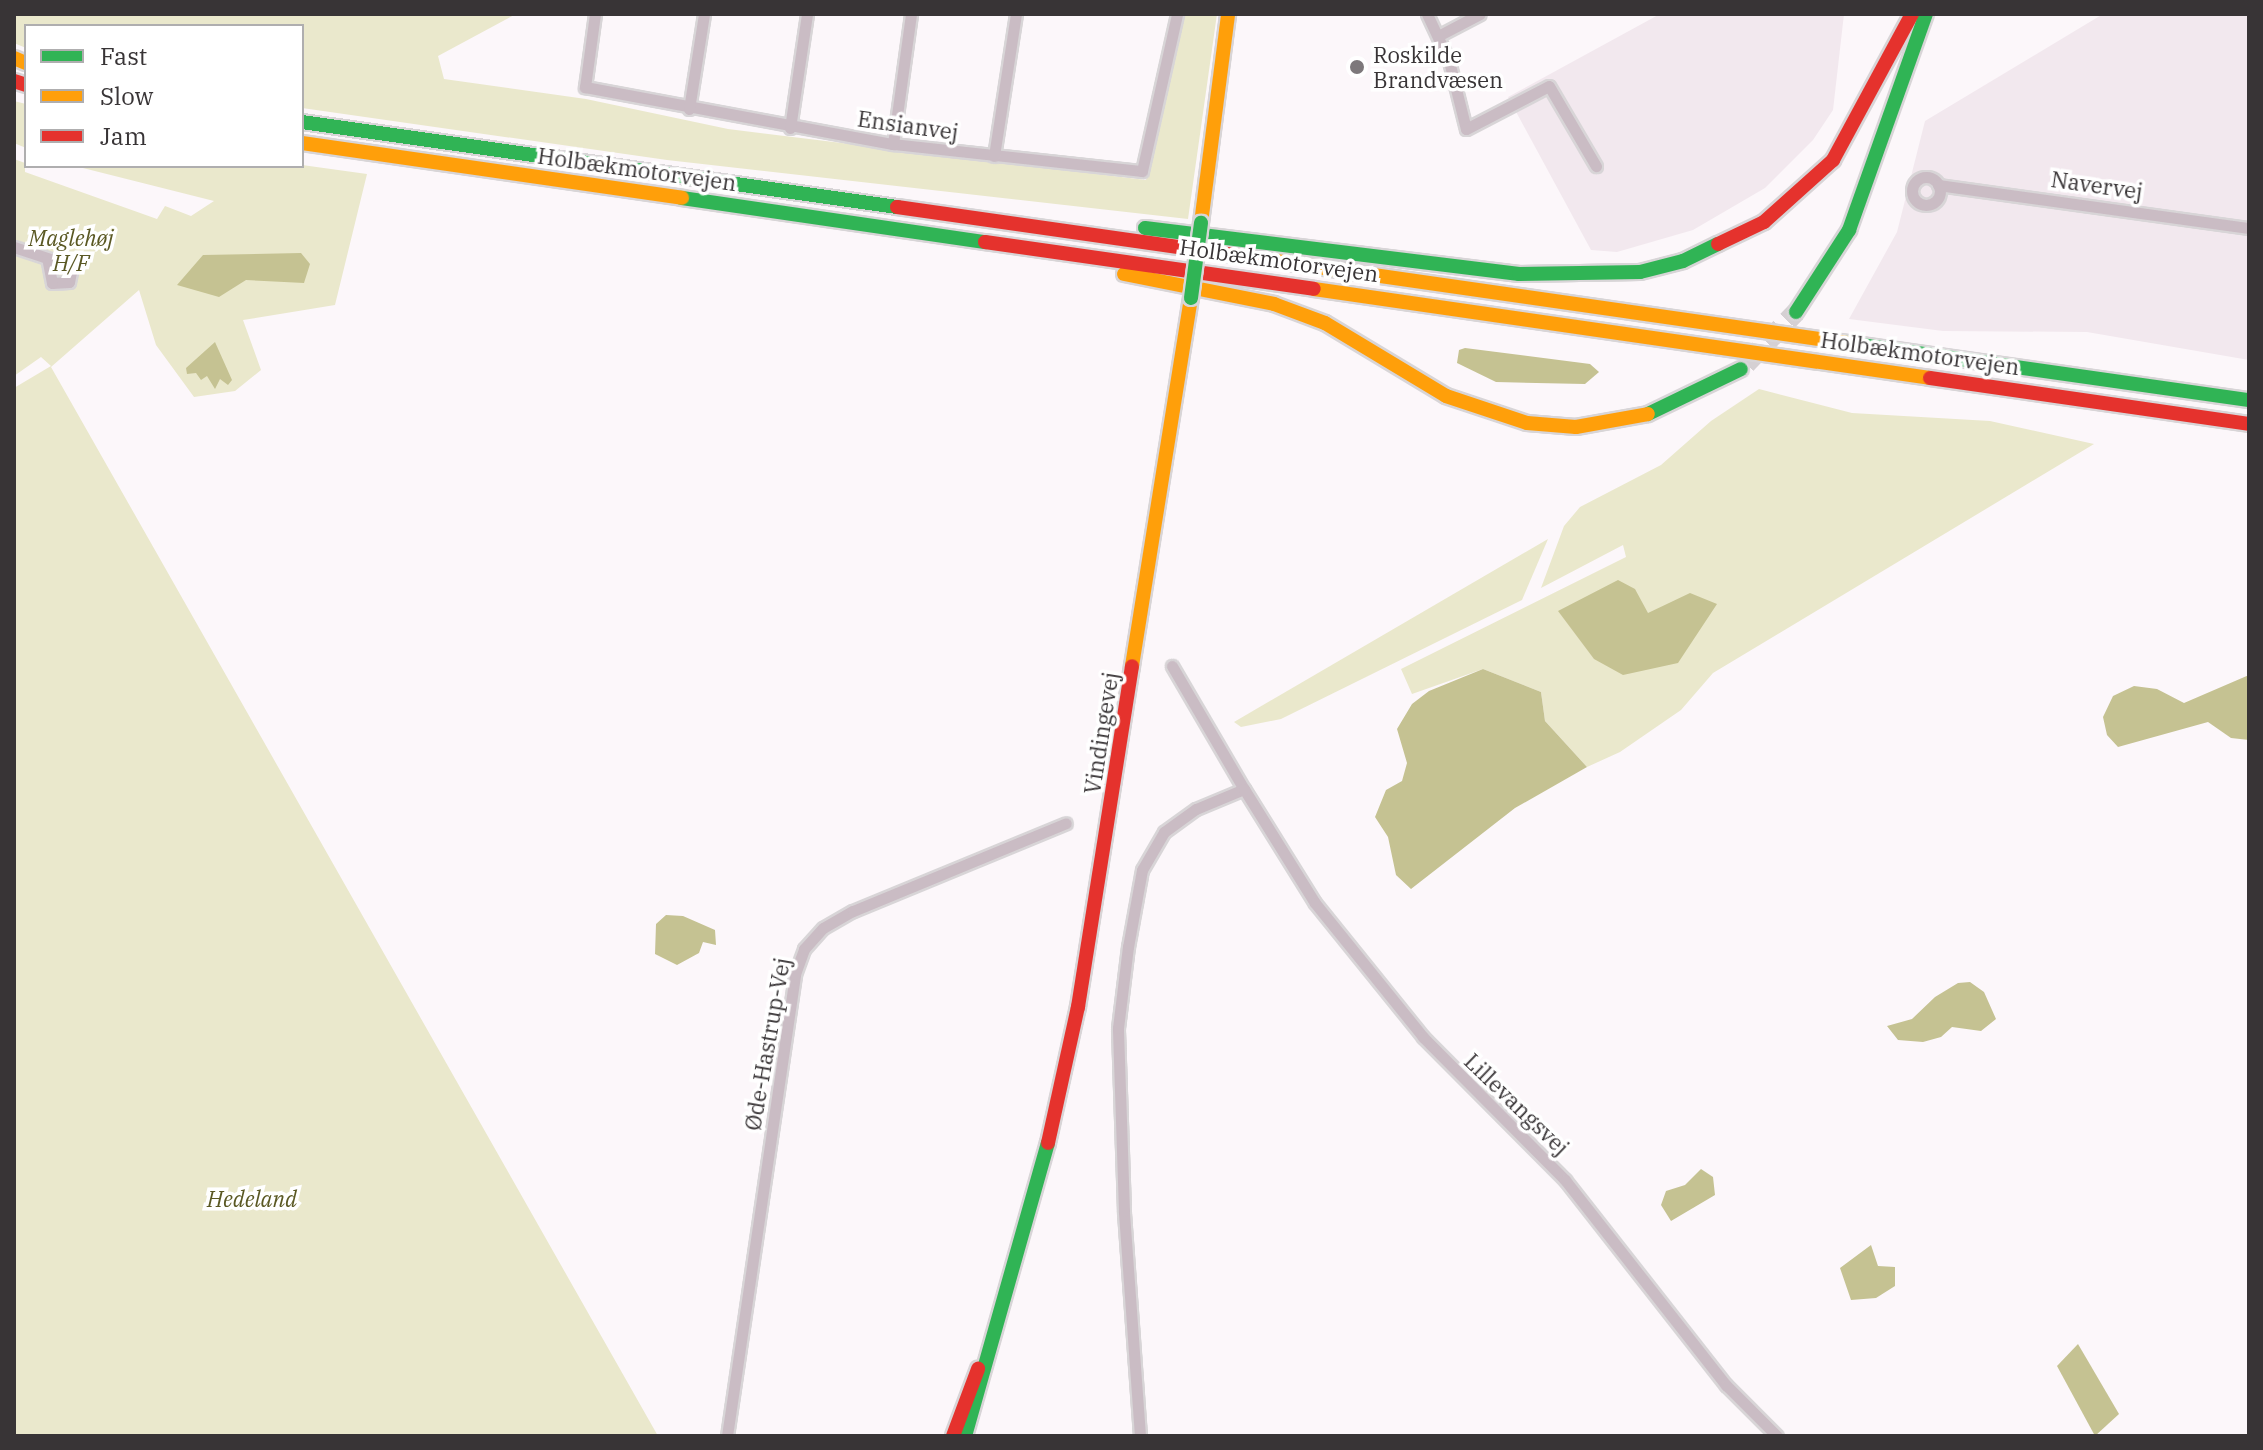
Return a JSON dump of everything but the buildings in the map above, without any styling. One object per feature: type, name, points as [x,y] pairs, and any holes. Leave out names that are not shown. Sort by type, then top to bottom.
[{"type":"main road","name":"Vindingevej","points":[[965,1436],[1050,1137],[1078,1007],[1191,298],[1228,14]]},
{"type":"main road","name":"Vindingevej","points":[[1216,123],[1237,14]]},
{"type":"main road","points":[[929,211],[1024,215],[1519,274],[1640,272],[1728,243],[1764,222],[1802,190],[1855,127],[1912,14]]},
{"type":"main road","points":[[1796,312],[1849,230],[1926,14]]},
{"type":"main road","name":"Holbækmotorvejen","points":[[304,122],[2249,400]]},
{"type":"main road","name":"Holbækmotorvejen","points":[[304,143],[2249,424]]},
{"type":"main road","points":[[992,242],[1274,304],[1325,323],[1446,396],[1527,423],[1576,427],[1622,421],[1669,408],[1741,369]]},
{"type":"main road","name":"Vindingevej","points":[[953,1436],[979,1364],[991,1342]]},
{"type":"street","name":"Ensianvej","points":[[595,14],[585,87],[790,128],[893,144],[1142,171],[1177,14]]},
{"type":"street","points":[[689,109],[704,14]]},
{"type":"street","points":[[790,128],[807,14]]},
{"type":"street","points":[[893,144],[911,14]]},
{"type":"street","points":[[994,156],[1016,14]]},
{"type":"street","points":[[1427,14],[1438,36],[1466,129],[1549,86],[1596,166]]},
{"type":"street","points":[[1438,36],[1480,14]]},
{"type":"street","name":"Navervej","points":[[1938,185],[2249,228]]},
{"type":"street","points":[[14,247],[47,258]]},
{"type":"street","name":"Lillevangsvej","points":[[1172,666],[1315,903],[1423,1037],[1565,1180],[1726,1385],[1777,1436]]},
{"type":"street","points":[[1140,1436],[1124,1211],[1118,1028],[1128,947],[1142,870],[1164,832],[1196,809],[1244,789]]},
{"type":"street","name":"Øde-Hastrup-Vej","points":[[727,1436],[795,974],[804,949],[823,928],[853,911],[1066,823]]},
{"type":"shaded area","points":[[1660,14],[1844,14],[1833,110],[1813,140],[1765,188],[1693,230],[1617,252],[1591,250],[1508,97]]},
{"type":"shaded area","points":[[2103,14],[2249,14],[2249,360],[2087,332],[1943,331],[1849,319],[1897,232],[1925,121]]},
{"type":"shaded area","points":[[301,253],[310,264],[304,283],[246,280],[219,297],[177,285],[203,255]]},
{"type":"shaded area","points":[[215,342],[232,380],[228,385],[220,379],[215,389],[207,376],[201,380],[196,373],[187,374],[186,368]]},
{"type":"shaded area","points":[[1465,348],[1590,364],[1599,372],[1585,384],[1496,382],[1457,363],[1459,350]]},
{"type":"shaded area","points":[[1618,580],[1635,589],[1648,613],[1690,593],[1717,604],[1678,663],[1623,675],[1594,659],[1558,611]]},
{"type":"shaded area","points":[[1483,669],[1541,692],[1545,721],[1587,767],[1515,808],[1411,889],[1396,875],[1388,837],[1375,817],[1386,790],[1402,781],[1407,763],[1397,729],[1412,704],[1429,691]]},
{"type":"shaded area","points":[[2249,675],[2249,740],[2231,738],[2208,722],[2118,747],[2107,735],[2103,717],[2113,696],[2134,686],[2157,689],[2184,703]]},
{"type":"shaded area","points":[[666,915],[683,916],[715,930],[716,945],[703,942],[699,953],[677,965],[655,954],[656,924]]},
{"type":"shaded area","points":[[1970,982],[1984,992],[1996,1019],[1981,1031],[1952,1027],[1941,1037],[1923,1042],[1898,1040],[1887,1026],[1912,1019],[1935,997],[1958,983]]},
{"type":"shaded area","points":[[1701,1169],[1713,1177],[1715,1195],[1671,1221],[1661,1205],[1666,1191],[1685,1185]]},
{"type":"shaded area","points":[[1871,1245],[1878,1266],[1895,1267],[1895,1286],[1876,1298],[1851,1300],[1840,1268]]},
{"type":"shaded area","points":[[2078,1344],[2119,1414],[2095,1436],[2057,1366]]},
{"type":"green space","points":[[14,14],[516,14],[438,56],[444,79],[586,99],[728,129],[1146,180],[1185,14],[1217,14],[1188,219],[667,160],[304,108],[304,24],[24,24],[24,47],[14,43]]},
{"type":"green space","points":[[14,101],[24,104],[24,147],[14,143]]},
{"type":"green space","name":"Hedeland","points":[[14,159],[24,163],[25,172],[157,219],[165,206],[191,216],[214,201],[83,168],[304,168],[304,165],[367,174],[335,305],[243,320],[261,370],[235,391],[194,397],[156,345],[139,290],[51,367],[658,1436],[14,1436],[14,388],[51,366],[41,357],[14,376]]},
{"type":"green space","points":[[1759,389],[1852,413],[1990,421],[2094,444],[1713,673],[1681,710],[1620,752],[1587,767],[1545,721],[1541,692],[1483,669],[1412,694],[1401,669],[1626,557],[1623,545],[1541,588],[1564,526],[1580,507],[1661,465],[1711,421]]},
{"type":"green space","points":[[1548,539],[1522,600],[1281,719],[1241,727],[1234,722]]},
{"type":"tunnel","points":[[1746,364],[1796,312]]},
{"type":"traffic: fast","points":[[1796,312],[1849,230],[1926,14]]},
{"type":"traffic: fast","points":[[304,122],[897,207]]},
{"type":"traffic: fast","points":[[682,198],[985,242]]},
{"type":"traffic: fast","points":[[1191,298],[1201,223]]},
{"type":"traffic: fast","points":[[1145,228],[1519,274],[1640,272],[1683,261],[1718,244]]},
{"type":"traffic: fast","points":[[1847,343],[2249,400]]},
{"type":"traffic: fast","points":[[1648,414],[1741,369]]},
{"type":"traffic: fast","points":[[965,1436],[1048,1143]]},
{"type":"traffic: slow","points":[[1201,223],[1228,14]]},
{"type":"traffic: slow","points":[[14,58],[24,62]]},
{"type":"traffic: slow","points":[[304,143],[682,198]]},
{"type":"traffic: slow","points":[[1255,258],[1847,343]]},
{"type":"traffic: slow","points":[[1124,274],[1274,304],[1325,323],[1446,396],[1527,423],[1576,427],[1648,414]]},
{"type":"traffic: slow","points":[[1314,289],[1930,378]]},
{"type":"traffic: slow","points":[[1132,666],[1191,298]]},
{"type":"traffic: jam","points":[[1718,244],[1764,222],[1833,160],[1912,14]]},
{"type":"traffic: jam","points":[[14,81],[24,84]]},
{"type":"traffic: jam","points":[[897,207],[1255,258]]},
{"type":"traffic: jam","points":[[985,242],[1314,289]]},
{"type":"traffic: jam","points":[[1930,378],[2249,424]]},
{"type":"traffic: jam","points":[[1048,1143],[1078,1007],[1132,666]]},
{"type":"traffic: jam","points":[[953,1436],[978,1369]]},
{"type":"place","name":"Roskilde Brandvæsen","points":[[1357,67]]},
{"type":"park label","name":"Maglehøj H/F","points":[[71,250]]}]
